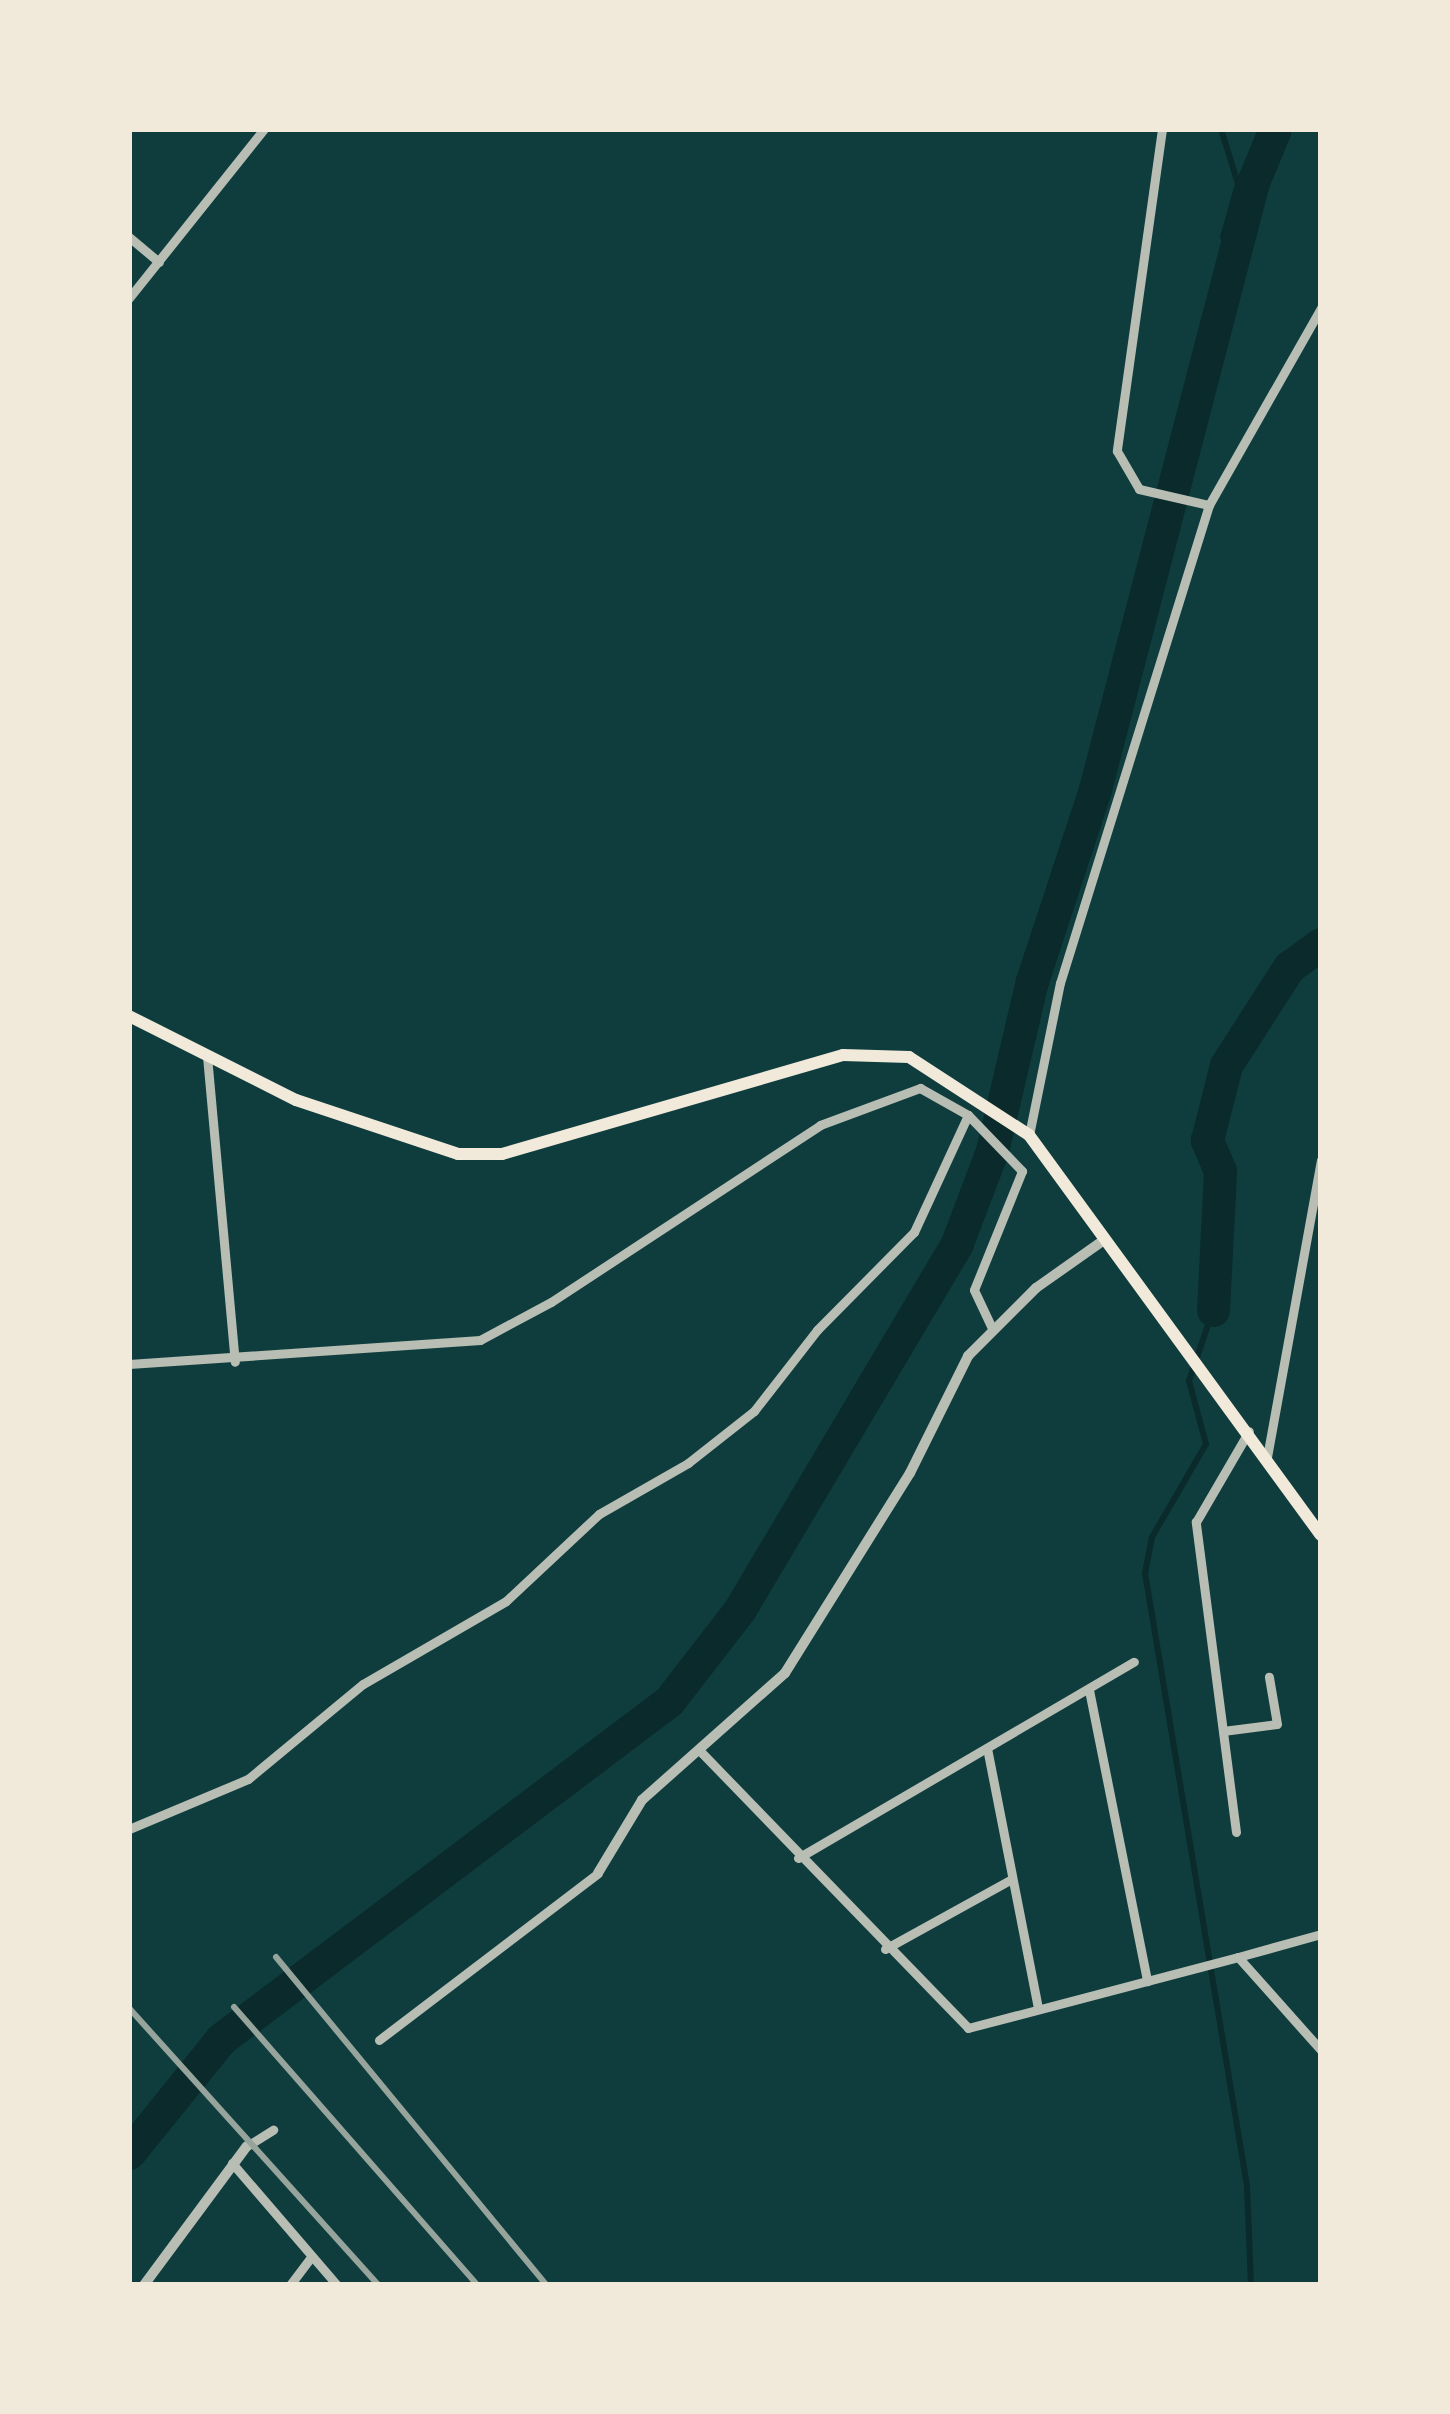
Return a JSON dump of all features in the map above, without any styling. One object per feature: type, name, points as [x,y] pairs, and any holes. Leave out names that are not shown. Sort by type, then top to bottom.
[{"type":"main road","points":[[129,1016],[296,1100],[458,1154],[502,1154],[843,1055],[909,1057],[978,1095],[1024,1131],[1321,1535]]},
{"type":"street","points":[[129,298],[264,129]]},
{"type":"street","points":[[1162,129],[1117,408],[1117,451],[1139,488],[1209,505]]},
{"type":"street","points":[[129,237],[159,262]]},
{"type":"street","points":[[1024,1131],[1117,782],[1209,505],[1321,308]]},
{"type":"street","points":[[207,1057],[235,1362]]},
{"type":"street","points":[[129,1364],[235,1362],[480,1340],[550,1303],[820,1125],[920,1088],[968,1115],[1022,1171],[974,1290],[992,1328]]},
{"type":"street","points":[[129,1829],[248,1779],[363,1684],[506,1601],[599,1514],[688,1462],[754,1411],[817,1330],[914,1232],[968,1115]]},
{"type":"street","points":[[1267,1457],[1321,1160]]},
{"type":"street","points":[[379,2040],[598,1874],[642,1801],[785,1673],[910,1473],[968,1356],[992,1328],[1104,1240]]},
{"type":"street","points":[[1236,1832],[1196,1522],[1249,1432]]},
{"type":"street","points":[[798,1858],[1134,1662]]},
{"type":"street","points":[[1223,1730],[1276,1724],[1269,1677]]},
{"type":"street","points":[[1089,1690],[1147,1981]]},
{"type":"street","points":[[986,1748],[1038,2009]]},
{"type":"street","points":[[701,1752],[885,1949],[968,2028],[1321,1934]]},
{"type":"street","points":[[885,1949],[1010,1880]]},
{"type":"street","points":[[1238,1957],[1321,2050]]},
{"type":"street","points":[[144,2285],[232,2163],[247,2146],[273,2130]]},
{"type":"street","points":[[232,2163],[337,2285]]},
{"type":"street","points":[[290,2285],[312,2256]]},
{"type":"waterway","points":[[1221,129],[1238,184],[1223,237],[1239,243]]},
{"type":"waterway","points":[[129,2153],[221,2039],[669,1701],[740,1609],[957,1243],[992,1151],[1032,981],[1095,789],[1253,182],[1275,129]]},
{"type":"waterway","points":[[1213,1310],[1220,1171],[1207,1140],[1226,1065],[1289,967],[1321,944]]},
{"type":"waterway","points":[[1213,1310],[1189,1381],[1206,1444],[1152,1537],[1145,1573],[1247,2186],[1251,2285]]},
{"type":"railway","points":[[276,1957],[546,2285]]},
{"type":"railway","points":[[234,2007],[477,2285]]},
{"type":"railway","points":[[129,2008],[378,2285]]}]
